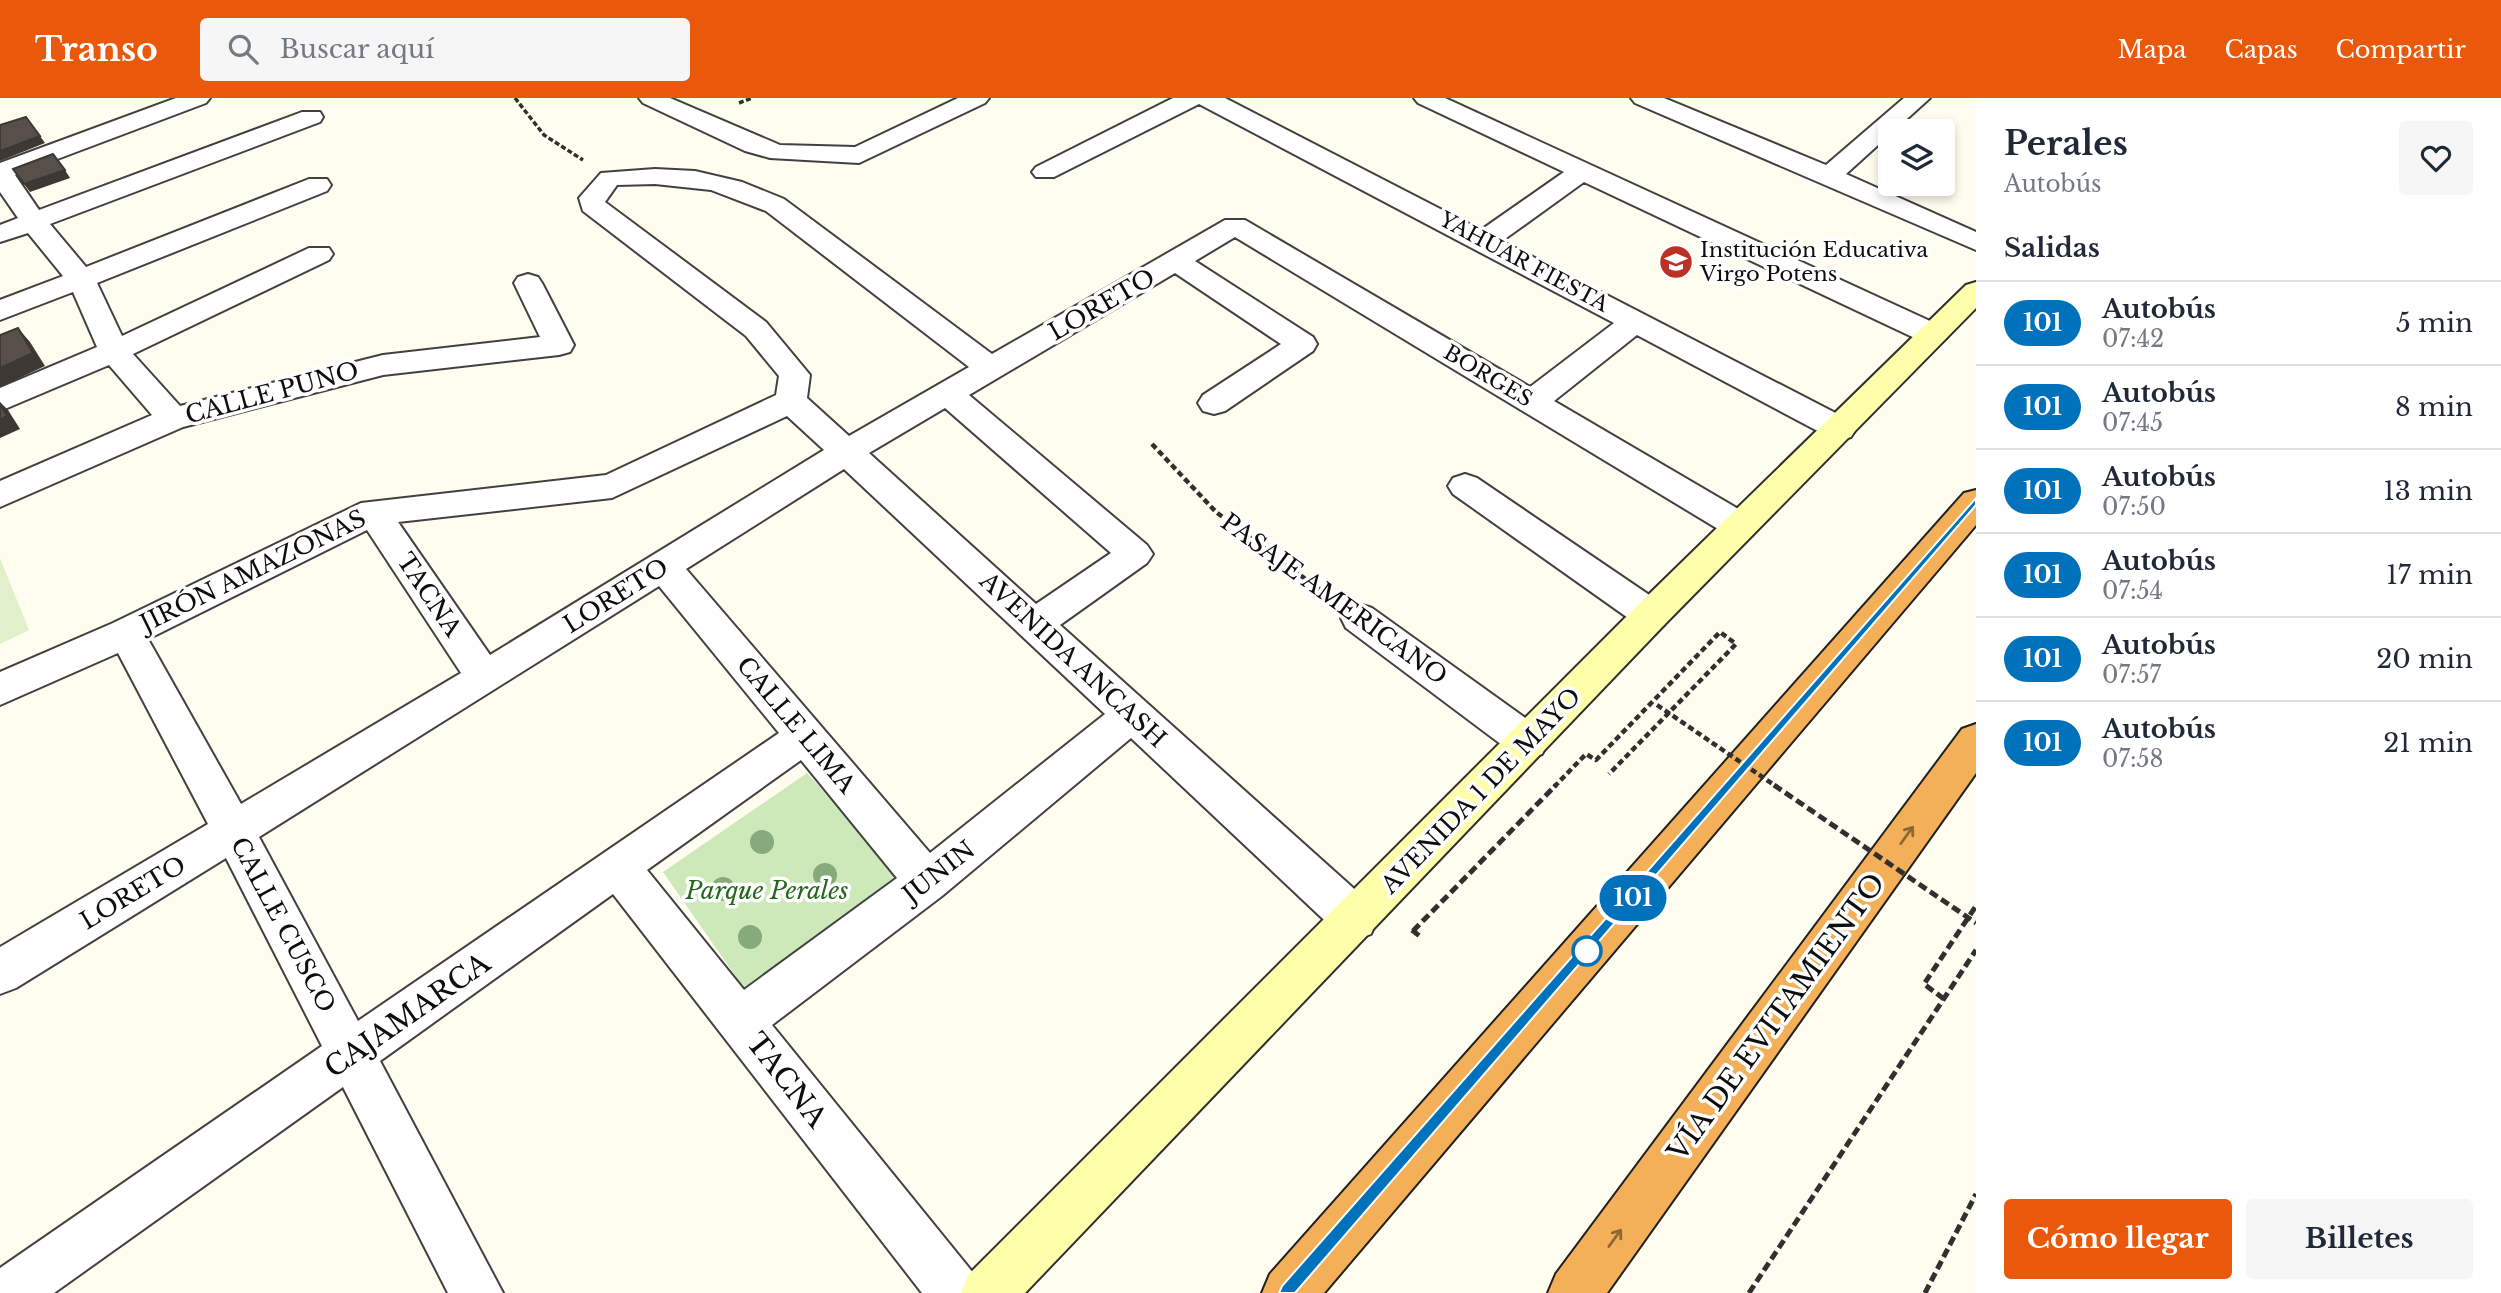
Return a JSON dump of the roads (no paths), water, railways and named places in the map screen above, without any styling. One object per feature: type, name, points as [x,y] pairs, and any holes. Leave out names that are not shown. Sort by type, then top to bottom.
[{"type":"highway","points":[[1289,1293],[1976,502]]},
{"type":"highway","name":"VÍA DE EVITAMIENTO","points":[[1575,1293],[1976,741]]},
{"type":"street","points":[[173,419],[114,351],[81,279],[34,222],[0,173],[198,98]]},
{"type":"street","points":[[651,98],[754,146],[779,153],[859,155],[977,98]]},
{"type":"street","points":[[1045,172],[1192,98]]},
{"type":"street","name":"YAHUAR FIESTA","points":[[1207,98],[1840,429]]},
{"type":"street","points":[[1829,176],[1918,98]]},
{"type":"street","points":[[1440,100],[1582,171],[1932,334]]},
{"type":"street","points":[[1662,101],[1976,242]]},
{"type":"street","points":[[0,234],[311,117]]},
{"type":"street","points":[[1484,241],[1582,171]]},
{"type":"street","points":[[791,401],[795,375],[777,351],[699,284],[592,205],[592,198],[610,178],[703,178],[740,188],[775,205],[990,369]]},
{"type":"street","points":[[0,311],[318,185]]},
{"type":"street","name":"LORETO","points":[[0,972],[485,678],[846,452],[1236,226]]},
{"type":"street","name":"BORGES","points":[[1236,226],[1740,526]]},
{"type":"street","points":[[0,400],[114,351],[319,254]]},
{"type":"street","points":[[1177,262],[1303,344],[1214,403]]},
{"type":"street","name":"CALLE PUNO","points":[[0,495],[173,419],[383,365],[559,345],[528,283]]},
{"type":"street","name":"AVENIDA 1 DE MAYO","points":[[988,1293],[1651,615],[1976,291]]},
{"type":"street","points":[[1532,402],[1636,321]]},
{"type":"street","points":[[947,393],[1135,554],[1034,624]]},
{"type":"street","name":"AVENIDA ANCASH","points":[[791,401],[1355,919]]},
{"type":"street","name":"JIRÓN AMAZONAS","points":[[0,689],[126,633],[373,512],[612,486],[791,401]]},
{"type":"street","points":[[1465,486],[1651,615]]},
{"type":"street","name":"TACNA","points":[[373,512],[485,678]]},
{"type":"street","name":"CALLE LIMA","points":[[664,567],[927,883]]},
{"type":"street","name":"PASAJE AMERICANO","points":[[1359,618],[1528,741]]},
{"type":"street","name":"CALLE CUSCO","points":[[126,633],[234,832],[476,1293]]},
{"type":"street","name":"JUNIN","points":[[740,1021],[927,883],[1132,715]]},
{"type":"street","name":"CAJAMARCA","points":[[9,1293],[805,736]]},
{"type":"street","name":"TACNA","points":[[618,867],[955,1293]]},
{"type":"place","name":"Institución Educativa Virgo Potens","points":[[1676,262]]},
{"type":"park label","name":"Parque Perales","points":[[767,891]]}]
